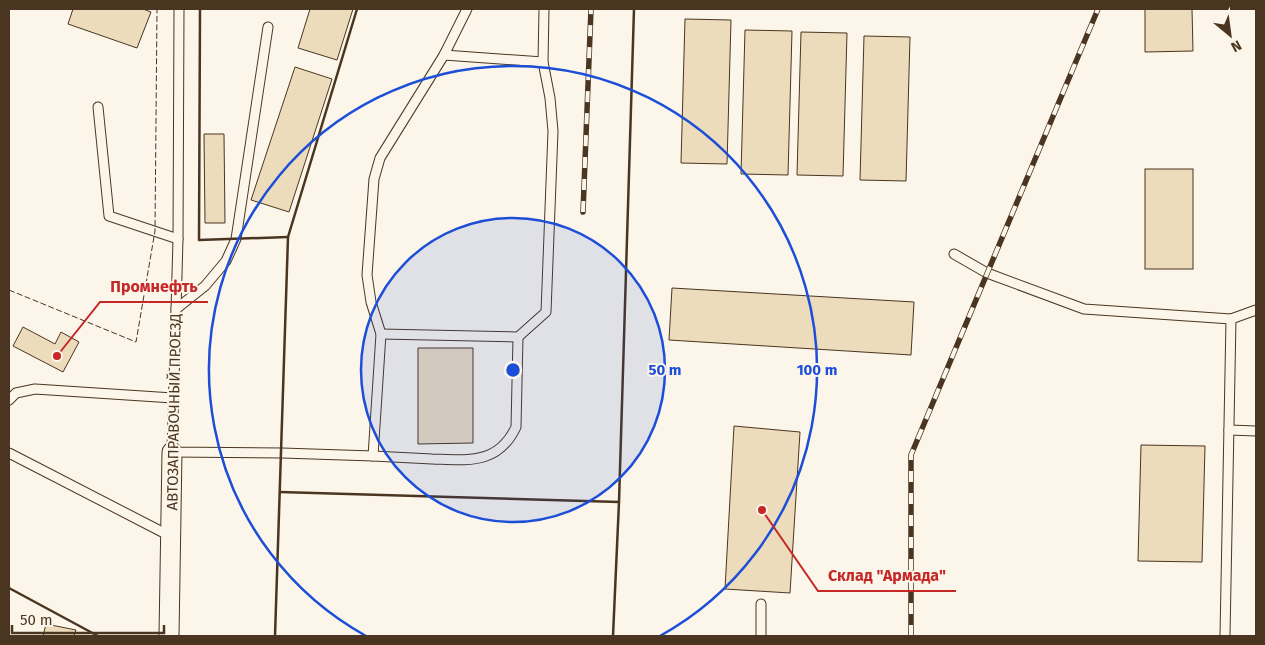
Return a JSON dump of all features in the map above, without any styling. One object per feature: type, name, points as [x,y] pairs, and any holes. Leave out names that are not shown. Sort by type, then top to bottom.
[{"type":"street","name":"АВТОЗАПРАВОЧНЫЙ ПРОЕЗД","points":[[169,636],[172,452]]},
{"type":"lane","name":"АВТОЗАПРАВОЧНЫЙ ПРОЕЗД","points":[[172,452],[178,239],[179,9]]},
{"type":"lane","points":[[374,456],[380,334],[370,302],[367,275],[374,179],[380,158],[444,55],[467,9]]},
{"type":"lane","points":[[380,334],[518,337],[546,312],[553,130],[550,98],[542,62],[544,9]]},
{"type":"lane","points":[[176,309],[205,286],[226,261],[236,239],[268,27]]},
{"type":"lane","points":[[444,55],[542,62]]},
{"type":"lane","points":[[98,107],[108,216],[178,239]]},
{"type":"lane","points":[[954,254],[987,273],[1084,309],[1231,319],[1256,310]]},
{"type":"lane","points":[[1225,636],[1231,319]]},
{"type":"lane","points":[[172,452],[282,452],[469,460],[486,457],[499,450],[510,440],[516,427],[518,337]]},
{"type":"lane","points":[[9,400],[16,393],[35,390],[173,398]]},
{"type":"lane","points":[[1229,430],[1256,431]]},
{"type":"lane","points":[[9,453],[171,536]]},
{"type":"lane","points":[[761,604],[761,636]]},
{"type":"building","points":[[73,9],[143,9],[151,12],[137,48],[68,24]]},
{"type":"building","points":[[310,9],[353,9],[337,60],[298,48]]},
{"type":"building","points":[[1145,9],[1192,9],[1193,51],[1145,52]]},
{"type":"building","points":[[685,19],[731,20],[727,164],[681,163]]},
{"type":"building","points":[[745,30],[792,31],[788,175],[741,174]]},
{"type":"building","points":[[801,32],[847,33],[843,176],[797,175]]},
{"type":"building","points":[[864,36],[910,37],[906,181],[860,180]]},
{"type":"building","points":[[295,67],[332,79],[289,212],[251,200]]},
{"type":"building","points":[[204,134],[224,134],[225,223],[205,223]]},
{"type":"building","points":[[1145,169],[1193,169],[1193,269],[1145,269]]},
{"type":"building","points":[[672,288],[914,302],[911,355],[669,340]]},
{"type":"building","points":[[23,327],[55,344],[61,332],[79,342],[63,372],[13,346]]},
{"type":"building","points":[[418,348],[473,348],[473,443],[418,444]]},
{"type":"building","points":[[734,426],[800,432],[790,593],[725,589]]},
{"type":"building","points":[[1141,445],[1205,446],[1202,562],[1138,561]]},
{"type":"building","points":[[46,624],[76,630],[74,636],[43,636]]},
{"type":"railway","points":[[583,212],[591,9]]},
{"type":"railway","points":[[911,636],[911,455],[1098,9]]},
{"type":"fence","points":[[9,290],[136,342],[155,231],[157,9]]},
{"type":"wall","points":[[200,9],[199,240],[288,237]]},
{"type":"wall","points":[[275,636],[288,237],[357,9]]},
{"type":"wall","points":[[613,636],[619,502],[634,9]]},
{"type":"wall","points":[[280,492],[619,502]]},
{"type":"wall","points":[[9,588],[98,636]]},
{"type":"place","name":"Промнефть","points":[[57,356]]},
{"type":"place","name":"Склад \"Армада\"","points":[[762,510]]}]
